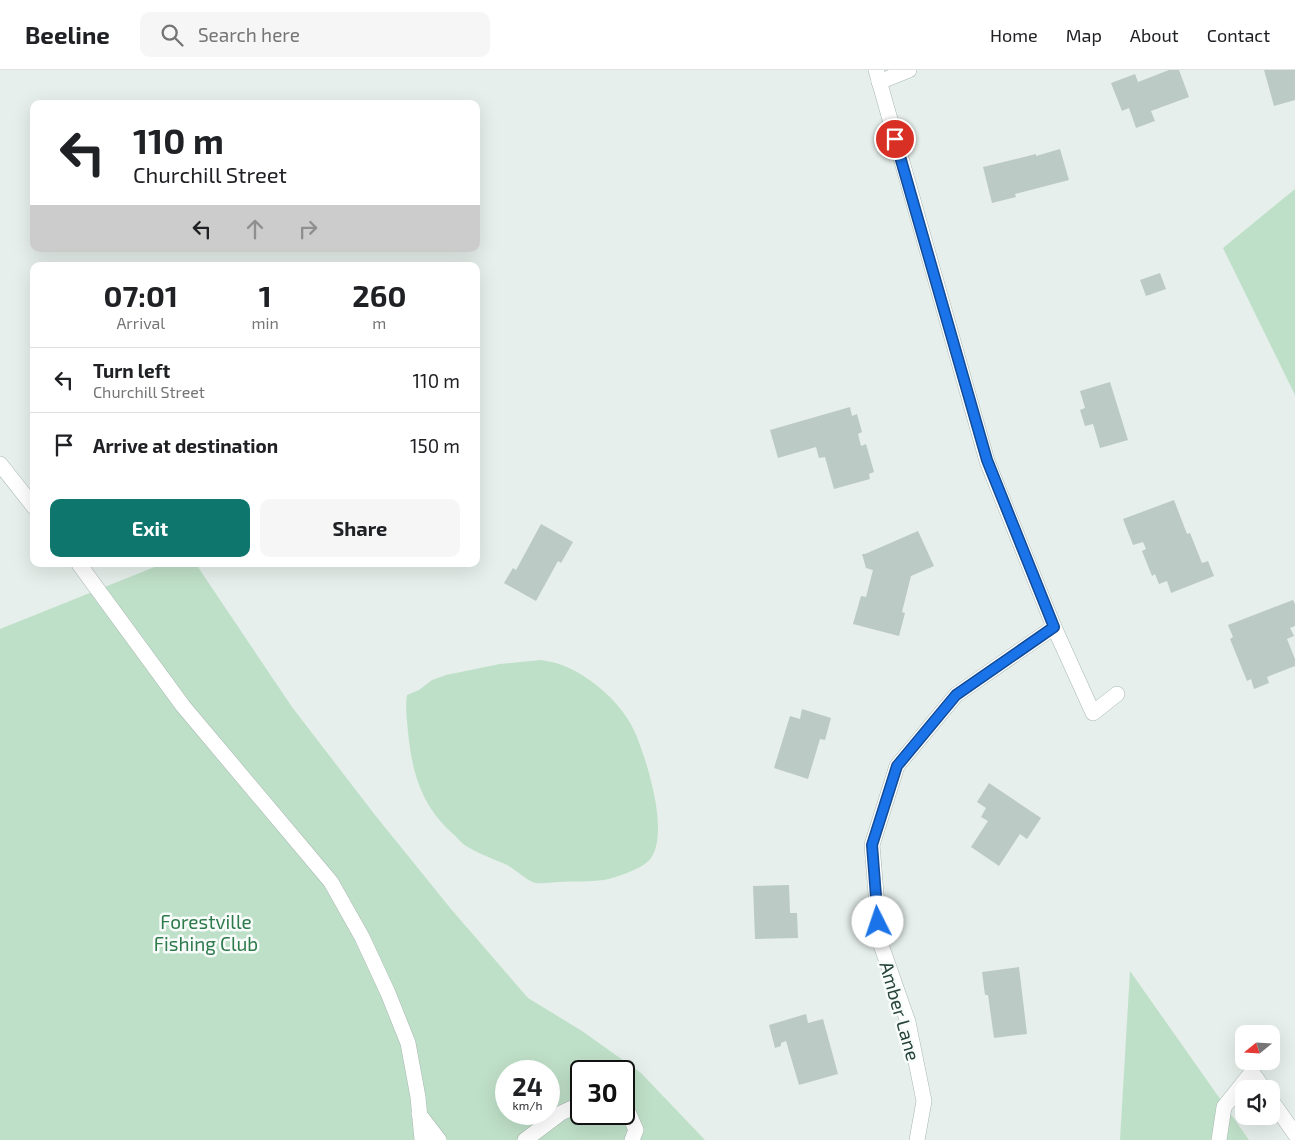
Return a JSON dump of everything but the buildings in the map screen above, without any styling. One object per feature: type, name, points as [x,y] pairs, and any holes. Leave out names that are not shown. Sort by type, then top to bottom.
[{"type":"street","points":[[908,70],[878,76],[987,460],[1054,627],[1093,713],[1117,694]]},
{"type":"street","points":[[0,464],[30,502]]},
{"type":"street","points":[[81,567],[183,706],[331,882],[388,993],[408,1043],[422,1140]]},
{"type":"street","name":"Amber Lane","points":[[917,1140],[924,1101],[908,1022],[880,942],[872,845],[897,766],[956,695],[1054,627]]},
{"type":"street","points":[[1246,1080],[1252,1072],[1258,1080]]},
{"type":"street","points":[[1219,1140],[1224,1107],[1235,1093]]},
{"type":"street","points":[[525,1140],[560,1113],[570,1109]]},
{"type":"street","points":[[1280,1113],[1295,1134]]},
{"type":"street","points":[[419,1114],[439,1140]]},
{"type":"street","points":[[632,1140],[636,1130],[634,1125]]},
{"type":"green space","points":[[1295,189],[1295,395],[1223,248]]},
{"type":"green space","name":"Forestville Fishing Club","points":[[155,567],[198,567],[292,707],[375,815],[451,909],[528,998],[582,1031],[623,1060],[570,1060],[570,1125],[635,1125],[635,1069],[705,1140],[0,1140],[0,629]]},
{"type":"green space","points":[[541,660],[571,669],[599,687],[622,711],[637,737],[655,798],[658,832],[656,846],[651,858],[648,862],[629,872],[598,881],[533,882],[507,865],[476,852],[462,843],[441,822],[420,787],[410,747],[406,713],[407,695],[419,690],[432,680],[446,675],[500,664]]},
{"type":"green space","points":[[1130,971],[1235,1120],[1235,1125],[1238,1125],[1249,1140],[1120,1140]]},
{"type":"route","points":[[878,922],[872,845],[897,766],[956,695],[1054,627],[987,460],[895,139]]}]
